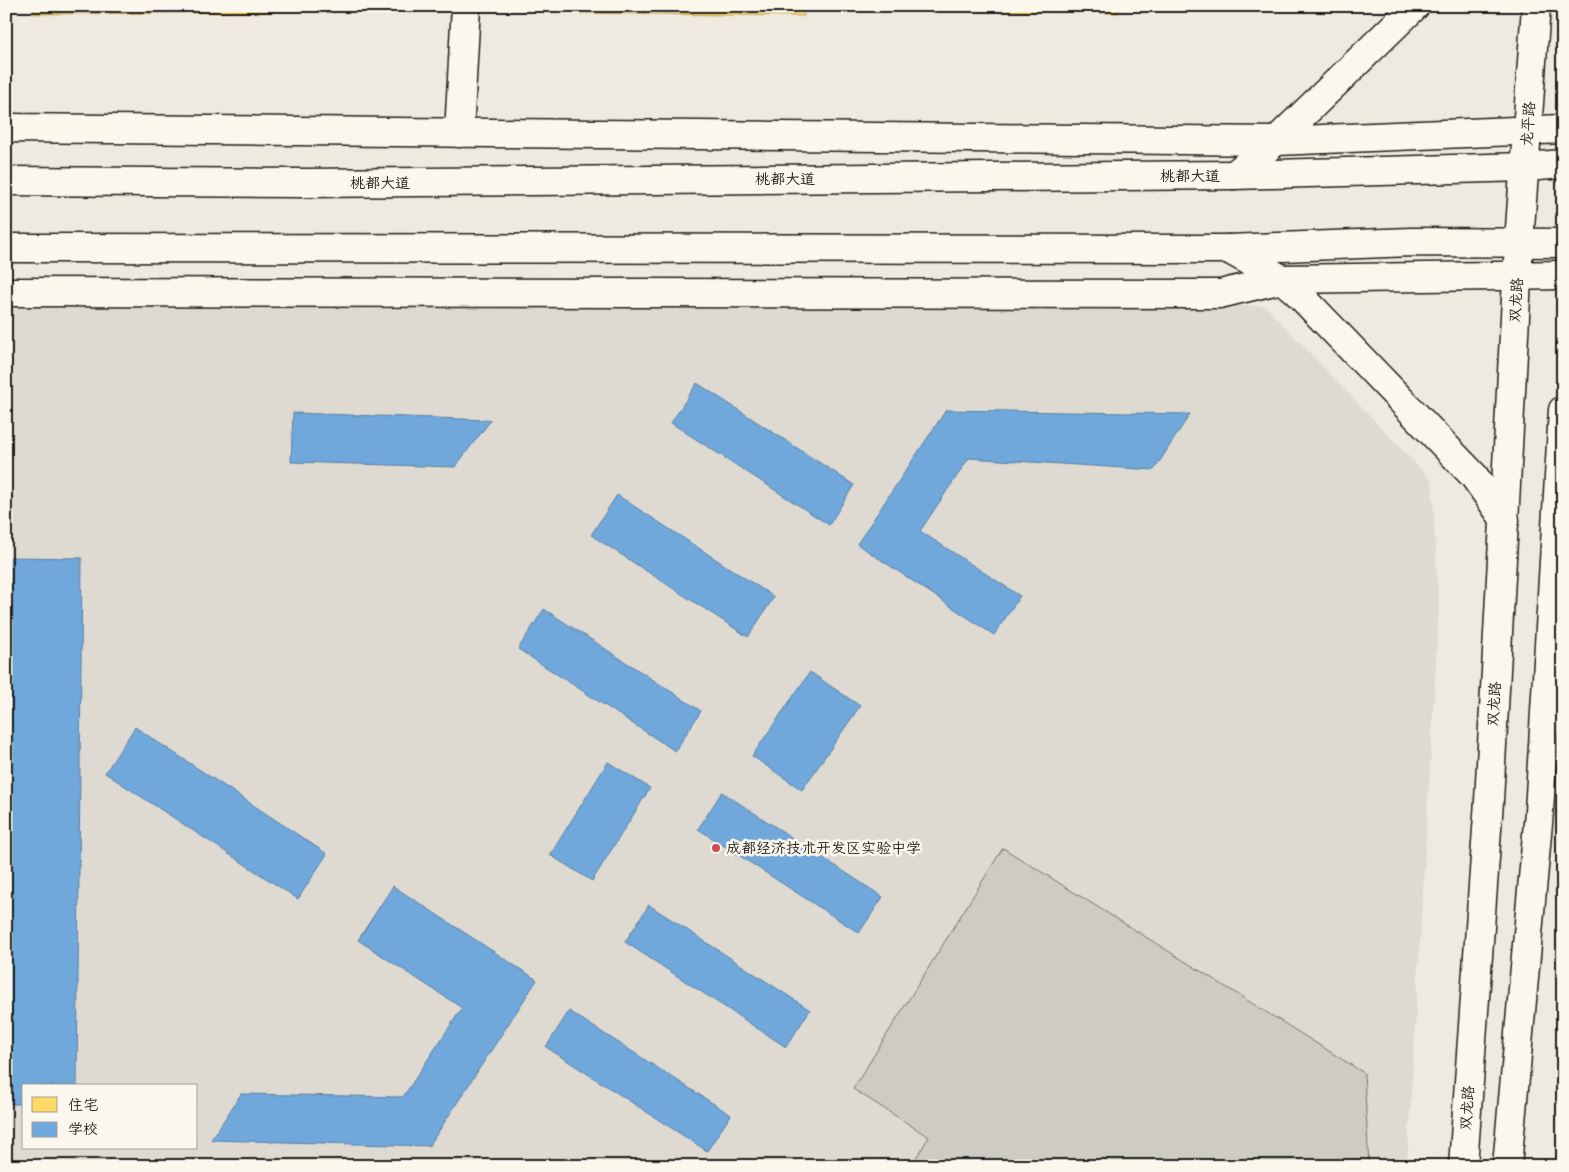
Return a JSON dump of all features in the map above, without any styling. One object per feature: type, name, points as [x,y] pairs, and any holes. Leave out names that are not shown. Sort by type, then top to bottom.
[{"type":"street","points":[[459,133],[466,6]]},
{"type":"street","points":[[1234,175],[1276,140],[1415,6]]},
{"type":"street","name":"龙平路","points":[[1519,242],[1526,167],[1536,6]]},
{"type":"street","points":[[6,128],[1276,140],[1563,129]]},
{"type":"street","name":"桃都大道","points":[[6,180],[303,183],[1234,175],[1526,167],[1563,164]]},
{"type":"street","points":[[6,248],[1228,249],[1412,242],[1563,243]]},
{"type":"street","name":"双龙路","points":[[1462,1166],[1489,801],[1519,242]]},
{"type":"street","points":[[1228,249],[1282,279],[1296,290],[1474,476],[1505,520]]},
{"type":"street","points":[[6,292],[1220,294],[1282,279],[1563,275]]},
{"type":"street","points":[[1507,1166],[1539,812],[1563,410]]},
{"type":"shaded area","name":"成都经济技术开发区实验中学","points":[[6,300],[1265,306],[1432,481],[1439,610],[1407,1166],[6,1166]]},
{"type":"shaded area","points":[[1003,848],[1364,1073],[1369,1166],[911,1166],[929,1137],[853,1089]]},
{"type":"building: 住宅","points":[[34,6],[274,6],[275,12],[34,14]]},
{"type":"building: 住宅","points":[[575,6],[804,6],[804,16],[575,13]]},
{"type":"building: 住宅","points":[[881,6],[1119,6],[1119,13],[881,9]]},
{"type":"building: 学校","points":[[697,383],[854,485],[829,525],[671,423]]},
{"type":"building: 学校","points":[[946,410],[1190,414],[1154,470],[969,458],[920,531],[1020,596],[994,635],[857,544]]},
{"type":"building: 学校","points":[[293,413],[491,420],[455,467],[291,462]]},
{"type":"building: 学校","points":[[617,495],[774,597],[748,637],[591,535]]},
{"type":"building: 学校","points":[[10,557],[82,558],[77,1084],[22,1084],[22,1104],[6,1104]]},
{"type":"building: 学校","points":[[544,609],[701,711],[675,751],[518,649]]},
{"type":"building: 学校","points":[[810,672],[860,706],[802,790],[752,756]]},
{"type":"building: 学校","points":[[135,727],[327,854],[298,899],[105,773]]},
{"type":"building: 学校","points":[[608,762],[650,788],[592,881],[550,855]]},
{"type":"building: 学校","points":[[722,792],[883,897],[859,933],[698,829]]},
{"type":"building: 学校","points":[[393,886],[537,980],[429,1146],[211,1140],[241,1094],[403,1097],[462,1008],[358,940]]},
{"type":"building: 学校","points":[[649,905],[810,1010],[786,1047],[625,942]]},
{"type":"building: 学校","points":[[569,1011],[731,1115],[707,1151],[546,1047]]},
{"type":"place","name":"成都经济技术开发区实验中学","points":[[716,848]]}]
